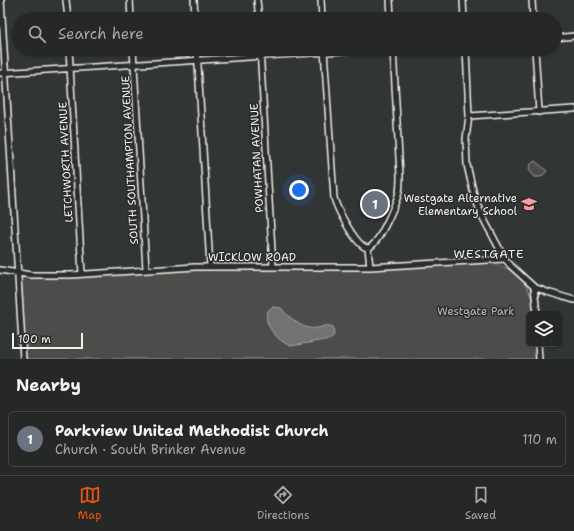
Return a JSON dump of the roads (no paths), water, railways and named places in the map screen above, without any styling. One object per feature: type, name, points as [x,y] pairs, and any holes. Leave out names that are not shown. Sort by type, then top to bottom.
[{"type":"street","points":[[2,0],[3,72],[23,359]]},
{"type":"street","points":[[66,0],[67,12]]},
{"type":"street","points":[[130,0],[131,12]]},
{"type":"street","points":[[194,0],[195,12]]},
{"type":"street","points":[[258,0],[259,12]]},
{"type":"street","points":[[321,0],[322,12]]},
{"type":"street","points":[[390,0],[391,12]]},
{"type":"street","points":[[463,0],[464,12]]},
{"type":"street","points":[[532,0],[533,12]]},
{"type":"street","points":[[562,37],[574,36]]},
{"type":"street","name":"LETCHWORTH AVENUE","points":[[70,56],[82,274]]},
{"type":"street","name":"SOUTH SOUTHAMPTON AVENUE","points":[[133,56],[146,269]]},
{"type":"street","points":[[198,56],[210,266]]},
{"type":"street","points":[[3,72],[261,56]]},
{"type":"street","name":"POWHATAN AVENUE","points":[[261,56],[273,267]]},
{"type":"street","points":[[324,56],[334,198],[339,212],[361,245],[365,248],[375,244],[381,234],[397,201],[400,189],[393,56]]},
{"type":"street","points":[[466,56],[469,116],[466,139],[466,156],[468,174],[482,216],[505,259],[534,287],[574,300]]},
{"type":"street","points":[[535,56],[539,112]]},
{"type":"street","points":[[469,116],[574,109]]},
{"type":"street","points":[[368,248],[370,267]]},
{"type":"street","name":"WICKLOW ROAD","points":[[0,270],[31,275],[82,274],[210,266],[370,267],[505,259]]},
{"type":"street","points":[[534,287],[537,311]]},
{"type":"street","points":[[538,347],[539,359]]},
{"type":"place","name":"Parkview United Methodist Church","points":[[375,204]]},
{"type":"place","name":"Westgate Alternative Elementary School","points":[[529,204]]},
{"type":"district","name":"WESTGATE","points":[[489,254]]},
{"type":"park label","name":"Westgate Park","points":[[476,311]]}]
